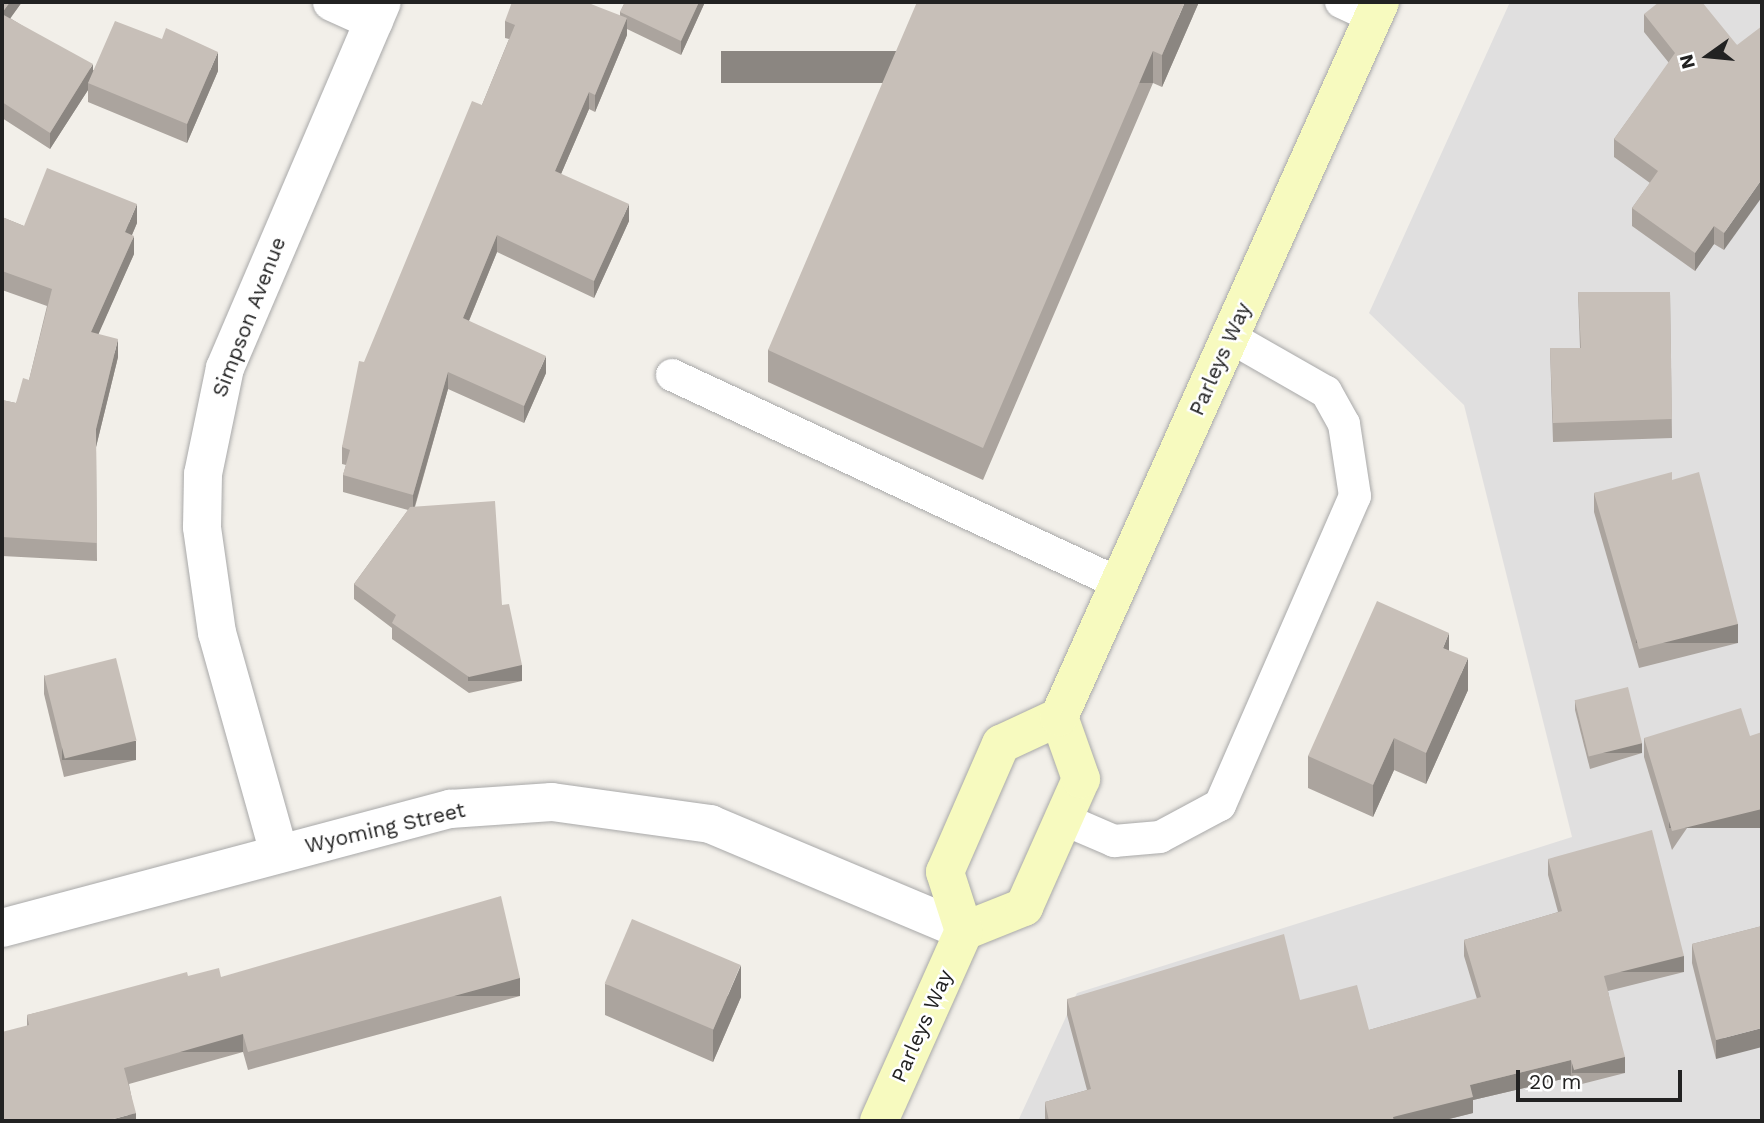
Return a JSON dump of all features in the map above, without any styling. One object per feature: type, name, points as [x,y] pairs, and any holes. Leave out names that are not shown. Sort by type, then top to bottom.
[{"type":"main road","name":"Parleys Way","points":[[1059,717],[1230,337],[1365,7]]},
{"type":"main road","points":[[1059,717],[1081,779],[1063,819],[1024,907],[964,932],[945,872],[995,756],[1001,744],[1059,717]]},
{"type":"main road","name":"Parleys Way","points":[[879,1121],[964,932]]},
{"type":"street","points":[[332,2],[378,11]]},
{"type":"street","name":"Simpson Avenue","points":[[279,853],[212,607],[202,527],[203,474],[211,420],[239,331],[378,11]]},
{"type":"street","name":"Wyoming Street","points":[[2,928],[450,809],[527,803],[600,806],[710,824],[964,932]]},
{"type":"lane","points":[[1063,819],[1114,841],[1160,837],[1220,805],[1355,496],[1343,424],[1326,392],[1230,337]]},
{"type":"lane","points":[[672,375],[1120,584]]},
{"type":"shaded area","points":[[1510,2],[1762,2],[1762,1121],[1018,1121],[1077,993],[1572,837],[1464,405],[1369,313]]},
{"type":"building","points":[[2,2],[10,2],[2,13]]},
{"type":"building","points":[[512,2],[586,2],[627,18],[595,95],[589,92],[555,171],[629,204],[594,281],[497,235],[463,318],[546,356],[524,406],[448,372],[413,495],[343,475],[350,450],[342,447],[359,361],[364,362],[472,101],[482,105],[515,25],[505,21]]},
{"type":"building","points":[[625,2],[699,2],[681,41],[620,12]]},
{"type":"building","points":[[917,2],[1185,2],[1162,55],[1153,51],[983,448],[768,350]]},
{"type":"building","points":[[1659,2],[1702,2],[1737,45],[1762,26],[1762,179],[1724,233],[1714,226],[1695,253],[1632,208],[1658,171],[1614,139],[1675,53],[1644,14]]},
{"type":"building","points":[[2,14],[93,64],[50,133],[2,102]]},
{"type":"building","points":[[115,21],[162,39],[166,28],[218,52],[187,124],[88,83]]},
{"type":"building","points":[[47,168],[137,204],[125,232],[134,236],[91,332],[118,339],[96,429],[97,543],[2,537],[2,400],[16,403],[23,378],[29,380],[52,289],[2,271],[2,217],[24,226]]},
{"type":"building","points":[[1578,292],[1670,292],[1672,419],[1553,423],[1550,348],[1581,348]]},
{"type":"building","points":[[1672,472],[1672,480],[1699,472],[1738,624],[1639,649],[1594,493]]},
{"type":"building","points":[[495,501],[502,605],[509,604],[522,665],[469,677],[392,623],[396,615],[354,584],[410,507]]},
{"type":"building","points":[[1377,601],[1449,633],[1443,648],[1468,658],[1426,753],[1394,738],[1373,785],[1308,756]]},
{"type":"building","points":[[116,658],[137,740],[65,758],[44,676]]},
{"type":"building","points":[[1628,687],[1642,743],[1589,757],[1575,700]]},
{"type":"building","points":[[1741,708],[1750,736],[1762,732],[1762,809],[1672,831],[1644,738]]},
{"type":"building","points":[[1652,830],[1684,956],[1604,976],[1625,1057],[1574,1070],[1571,1060],[1470,1085],[1473,1097],[1393,1117],[1394,1121],[1049,1121],[1045,1102],[1091,1089],[1067,999],[1284,934],[1300,1000],[1357,985],[1369,1030],[1481,997],[1464,940],[1562,911],[1548,859]]},
{"type":"building","points":[[501,896],[520,978],[248,1052],[243,1034],[124,1068],[136,1113],[106,1121],[2,1121],[2,1032],[29,1025],[27,1015],[187,972],[188,976],[219,968],[221,977]]},
{"type":"building","points":[[632,919],[741,965],[713,1030],[605,983]]},
{"type":"building","points":[[1762,926],[1762,1028],[1716,1040],[1692,944]]}]
